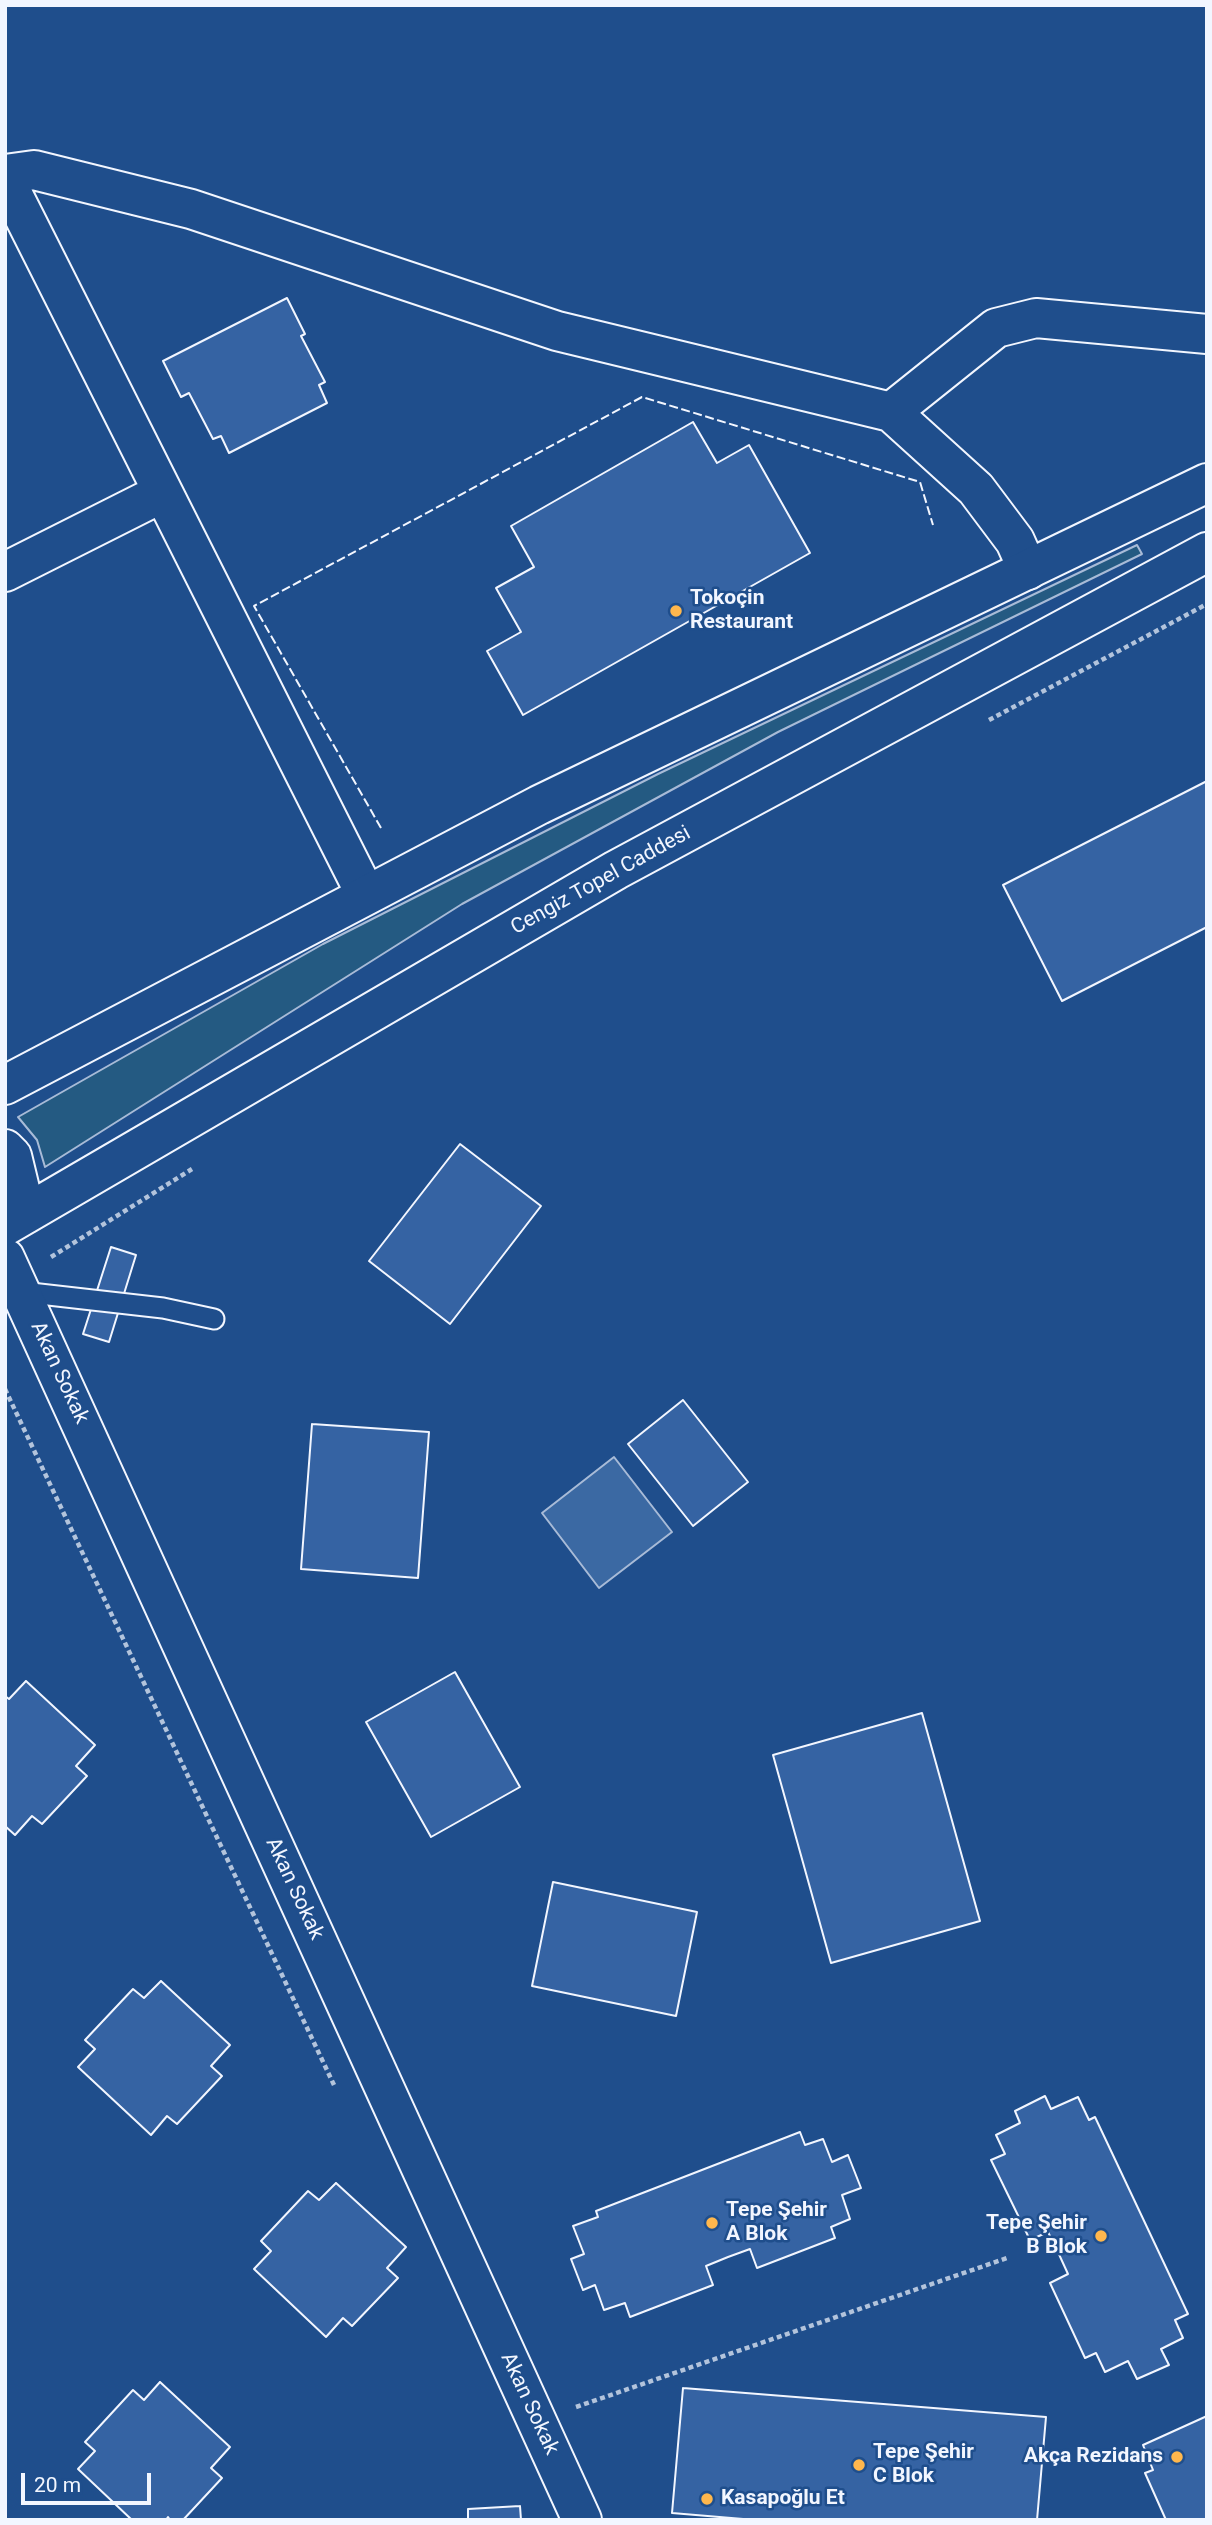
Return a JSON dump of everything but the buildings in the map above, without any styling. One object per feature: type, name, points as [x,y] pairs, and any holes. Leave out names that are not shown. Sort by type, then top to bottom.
[{"type":"street","points":[[5,174],[34,170],[191,209],[557,331],[891,412],[976,489],[1015,541],[1028,570]]},
{"type":"street","points":[[5,179],[366,895]]},
{"type":"street","points":[[891,412],[996,328],[1036,318],[1207,334]]},
{"type":"street","points":[[5,1085],[539,805],[1207,483]]},
{"type":"street","points":[[5,572],[162,493]]},
{"type":"street","name":"Cengiz Topel Caddesi","points":[[16,1220],[616,870],[1207,552]]},
{"type":"street","points":[[5,1149],[12,1156],[16,1220]]},
{"type":"street","name":"Akan Sokak","points":[[14,1276],[582,2520]]},
{"type":"lane","points":[[14,1276],[214,1319]]},
{"type":"path","points":[[980,725],[1207,604]]},
{"type":"path","points":[[14,1276],[192,1169]]},
{"type":"path","points":[[5,1389],[334,2087]]},
{"type":"path","points":[[575,2407],[1007,2258]]},
{"type":"shaded area","points":[[1137,545],[1142,554],[778,732],[462,904],[45,1167],[37,1140],[18,1117],[323,944],[658,774]]},
{"type":"shaded area","points":[[614,1457],[672,1532],[599,1588],[542,1513]]},
{"type":"fence","points":[[381,828],[254,606],[642,397],[920,482],[933,525]]},
{"type":"place","name":"Tokoçin Restaurant","points":[[676,611]]},
{"type":"place","name":"Tepe Şehir A Blok","points":[[712,2223]]},
{"type":"place","name":"Tepe Şehir B Blok","points":[[1101,2236]]},
{"type":"place","name":"Akça Rezidans","points":[[1177,2457]]},
{"type":"place","name":"Tepe Şehir C Blok","points":[[859,2465]]},
{"type":"place","name":"Kasapoğlu Et","points":[[707,2499]]}]
